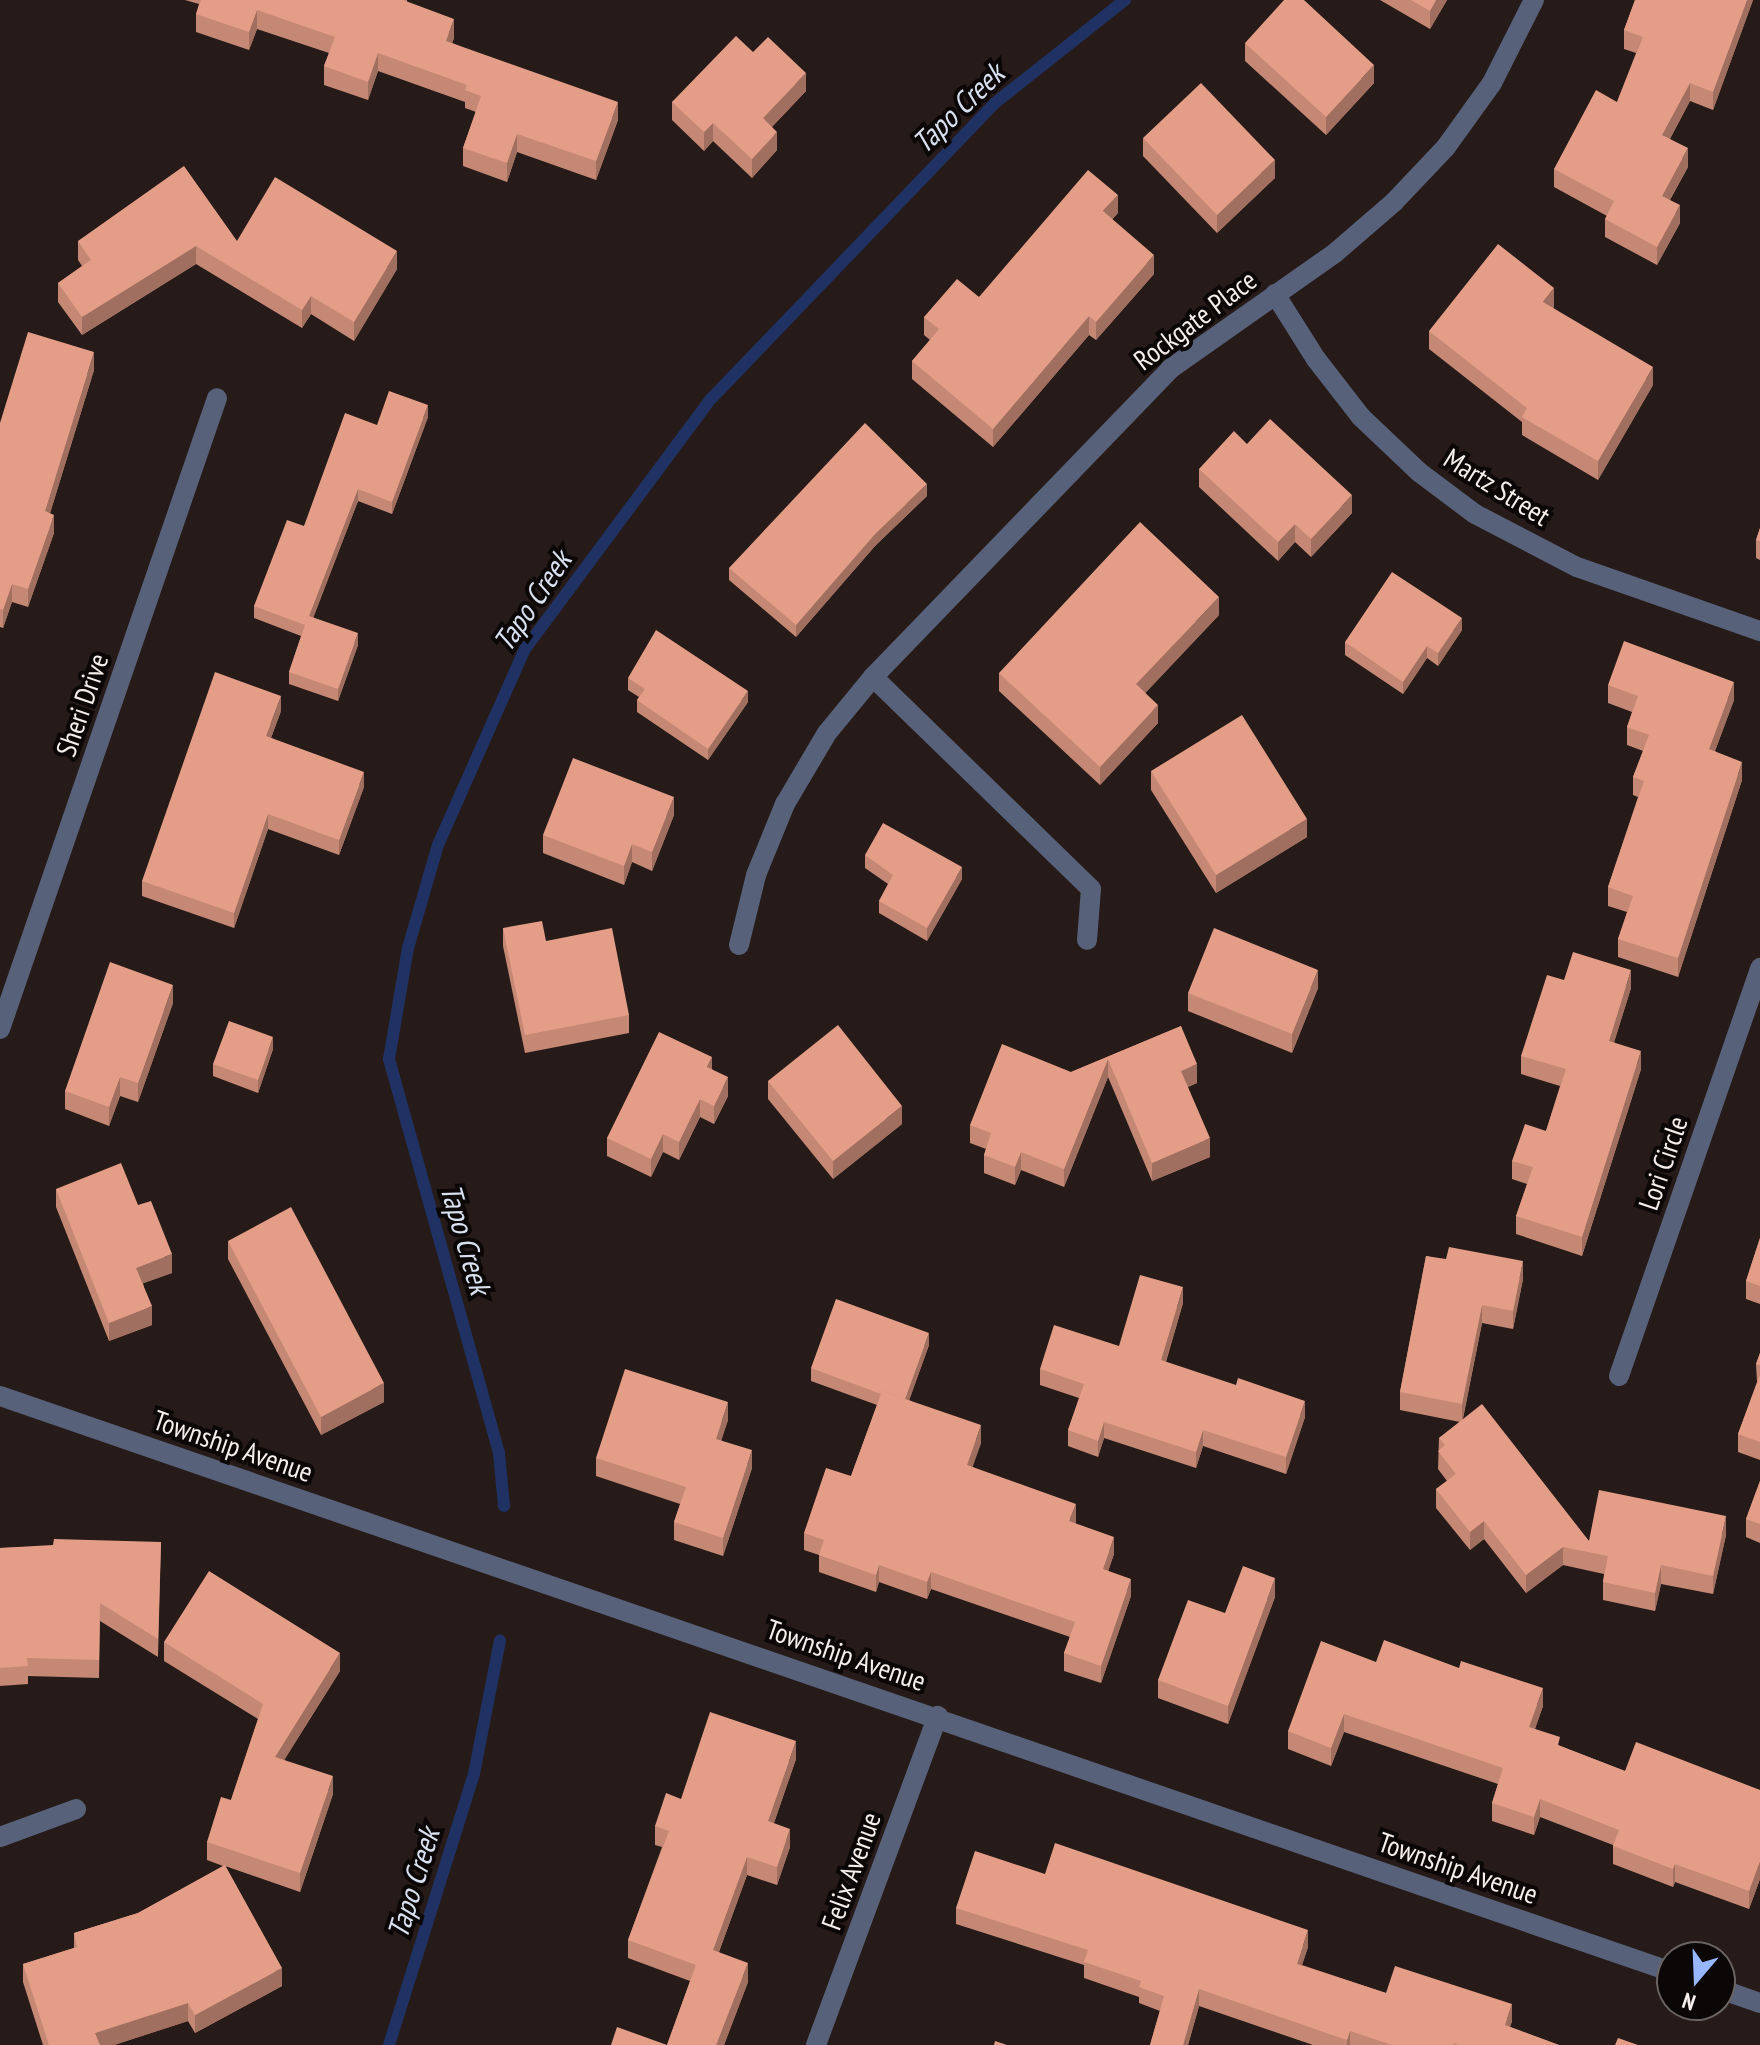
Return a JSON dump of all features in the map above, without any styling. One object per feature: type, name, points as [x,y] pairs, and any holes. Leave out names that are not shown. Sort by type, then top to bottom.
[{"type":"street","name":"Rockgate Place","points":[[739,945],[756,875],[785,804],[827,733],[873,677],[1083,454],[1170,369],[1382,212],[1446,147],[1492,83],[1534,0]]},
{"type":"street","name":"Martz Street","points":[[1275,294],[1316,359],[1361,417],[1419,472],[1475,514],[1577,567],[1760,631]]},
{"type":"street","name":"Sheri Drive","points":[[0,1029],[217,398]]},
{"type":"street","points":[[873,677],[1091,889],[1087,940]]},
{"type":"street","name":"Lori Circle","points":[[1619,1376],[1760,968]]},
{"type":"street","name":"Township Avenue","points":[[0,1396],[938,1716],[1656,1966]]},
{"type":"street","name":"Felix Avenue","points":[[816,2045],[938,1716]]},
{"type":"street","points":[[0,1837],[76,1809]]},
{"type":"street","points":[[1736,1995],[1760,2003]]},
{"type":"building","points":[[201,0],[403,0],[454,19],[446,41],[618,102],[596,161],[517,134],[507,163],[463,148],[481,96],[465,90],[467,85],[378,53],[368,82],[324,66],[335,37],[257,10],[249,32],[196,14]]},
{"type":"building","points":[[1284,0],[1304,0],[1374,65],[1326,117],[1245,43]]},
{"type":"building","points":[[1411,0],[1436,0],[1430,11]]},
{"type":"building","points":[[1635,0],[1747,0],[1713,92],[1690,83],[1662,135],[1688,148],[1662,196],[1680,205],[1657,247],[1605,219],[1614,201],[1554,169],[1596,90],[1617,102],[1643,37],[1624,30]]},
{"type":"building","points":[[736,36],[753,52],[768,37],[806,73],[763,118],[777,132],[752,159],[713,123],[704,132],[672,102]]},
{"type":"building","points":[[1201,83],[1275,160],[1217,215],[1143,138]]},
{"type":"building","points":[[184,166],[237,241],[275,177],[397,251],[354,322],[311,296],[302,310],[196,246],[82,317],[58,283],[91,260],[78,241]]},
{"type":"building","points":[[1088,170],[1118,195],[1103,211],[1154,255],[1096,322],[1089,316],[993,429],[912,361],[939,329],[924,317],[957,279],[979,297]]},
{"type":"building","points":[[1498,244],[1554,288],[1543,302],[1653,367],[1598,461],[1522,417],[1527,408],[1429,331]]},
{"type":"building","points":[[28,332],[94,352],[45,511],[54,515],[28,589],[12,584],[3,610],[0,609],[0,423]]},
{"type":"building","points":[[389,391],[428,405],[392,502],[358,489],[309,616],[358,633],[338,689],[289,672],[305,625],[254,606],[287,520],[304,526],[345,413],[377,425]]},
{"type":"building","points":[[1270,419],[1352,495],[1311,539],[1295,524],[1278,542],[1199,469],[1234,431],[1247,444]]},
{"type":"building","points":[[865,423],[927,484],[875,534],[796,625],[729,568]]},
{"type":"building","points":[[1140,522],[1219,597],[1136,684],[1158,705],[1100,767],[999,673]]},
{"type":"building","points":[[1392,572],[1462,618],[1438,653],[1427,646],[1403,682],[1345,642]]},
{"type":"building","points":[[656,630],[748,691],[708,749],[637,700],[645,689],[628,678]]},
{"type":"building","points":[[1624,641],[1734,682],[1709,749],[1742,762],[1678,958],[1618,939],[1633,896],[1608,887],[1644,781],[1633,777],[1649,735],[1627,727],[1638,696],[1608,685]]},
{"type":"building","points":[[215,672],[281,696],[266,736],[364,772],[339,840],[268,814],[234,913],[142,881]]},
{"type":"building","points":[[1242,715],[1307,819],[1216,875],[1151,771]]},
{"type":"building","points":[[573,758],[674,797],[652,852],[632,844],[624,866],[543,835]]},
{"type":"building","points":[[883,823],[962,867],[927,928],[879,901],[893,875],[865,855]]},
{"type":"building","points":[[542,921],[546,941],[612,928],[629,1015],[525,1035],[503,928]]},
{"type":"building","points":[[1214,928],[1318,970],[1292,1034],[1188,993]]},
{"type":"building","points":[[1573,952],[1631,970],[1609,1041],[1641,1051],[1582,1237],[1516,1216],[1533,1167],[1512,1161],[1525,1124],[1546,1131],[1566,1069],[1521,1056],[1547,975],[1564,980]]},
{"type":"building","points":[[110,962],[173,985],[138,1083],[120,1077],[109,1107],[65,1091]]},
{"type":"building","points":[[229,1021],[273,1037],[258,1080],[213,1064]]},
{"type":"building","points":[[838,1025],[902,1106],[833,1161],[768,1081]]},
{"type":"building","points":[[1181,1026],[1197,1064],[1181,1071],[1210,1138],[1152,1163],[1108,1059],[1064,1169],[1021,1152],[1015,1167],[984,1155],[991,1133],[970,1125],[1002,1044],[1071,1072]]},
{"type":"building","points":[[659,1032],[712,1057],[707,1067],[728,1077],[714,1106],[700,1099],[679,1142],[663,1134],[651,1159],[607,1138]]},
{"type":"building","points":[[121,1163],[138,1205],[151,1201],[172,1254],[136,1268],[152,1306],[109,1323],[56,1189]]},
{"type":"building","points":[[291,1207],[384,1383],[321,1417],[228,1241]]},
{"type":"building","points":[[1760,1238],[1760,1286],[1746,1281]]},
{"type":"building","points":[[1449,1247],[1523,1261],[1513,1311],[1482,1305],[1462,1404],[1400,1392],[1426,1256],[1446,1259]]},
{"type":"building","points":[[1140,1275],[1183,1287],[1161,1360],[1236,1385],[1238,1378],[1305,1401],[1286,1457],[1203,1430],[1196,1452],[1104,1422],[1098,1441],[1068,1430],[1084,1384],[1040,1369],[1054,1325],[1119,1346]]},
{"type":"building","points":[[836,1299],[929,1333],[905,1399],[882,1391],[881,1394],[811,1368]]},
{"type":"building","points":[[625,1369],[728,1402],[716,1439],[752,1450],[723,1538],[674,1522],[686,1487],[596,1458]]},
{"type":"building","points":[[1760,1375],[1760,1442],[1738,1434]]},
{"type":"building","points":[[882,1391],[981,1425],[967,1465],[1076,1504],[1069,1521],[1114,1537],[1103,1569],[1131,1579],[1101,1666],[1064,1653],[1075,1622],[931,1572],[927,1582],[879,1565],[876,1575],[819,1555],[824,1540],[804,1533],[826,1468],[851,1476]]},
{"type":"building","points":[[1482,1404],[1589,1541],[1599,1490],[1726,1516],[1713,1576],[1661,1565],[1655,1593],[1603,1582],[1608,1556],[1563,1547],[1526,1575],[1484,1521],[1470,1532],[1436,1489],[1456,1474],[1438,1451],[1445,1445],[1439,1438]]},
{"type":"building","points":[[1760,1481],[1760,1524],[1746,1519]]},
{"type":"building","points":[[54,1539],[161,1542],[158,1639],[100,1603],[99,1660],[27,1658],[28,1666],[0,1668],[0,1548],[53,1545]]},
{"type":"building","points":[[1243,1566],[1275,1578],[1228,1706],[1158,1680],[1188,1600],[1225,1613]]},
{"type":"building","points":[[209,1571],[340,1653],[275,1757],[333,1776],[300,1873],[207,1842],[221,1797],[231,1800],[263,1704],[164,1642]]},
{"type":"building","points":[[1384,1640],[1459,1668],[1461,1661],[1543,1688],[1529,1727],[1560,1737],[1558,1745],[1625,1771],[1636,1742],[1760,1790],[1760,1861],[1749,1891],[1675,1864],[1673,1869],[1613,1846],[1619,1830],[1540,1799],[1534,1817],[1492,1803],[1503,1768],[1344,1714],[1331,1748],[1288,1731],[1321,1641],[1376,1662]]},
{"type":"building","points":[[710,1712],[796,1741],[768,1821],[790,1829],[777,1867],[747,1857],[713,1950],[748,1963],[716,2045],[667,2045],[696,1965],[628,1940],[669,1831],[655,1826],[666,1793],[681,1799]]},
{"type":"building","points":[[1055,1843],[1308,1930],[1297,1964],[1386,1993],[1395,1966],[1512,2004],[1505,2025],[1559,2045],[1392,2045],[1350,2031],[1347,2040],[1199,1989],[1183,2045],[1150,2045],[1164,1996],[1139,1987],[1141,1981],[1084,1962],[1088,1950],[956,1908],[975,1851],[1045,1874]]},
{"type":"building","points":[[225,1865],[282,1968],[195,2015],[188,2003],[95,2033],[100,2045],[49,2045],[23,1964],[77,1947],[74,1933],[138,1913]]},
{"type":"building","points":[[617,2027],[667,2045],[611,2045]]},
{"type":"building","points":[[1618,2038],[1638,2045],[1615,2045]]},
{"type":"waterway","name":"Tapo Creek","points":[[504,1506],[499,1453],[389,1059],[408,948],[438,845],[525,649],[711,399],[995,103],[1125,0]]},
{"type":"waterway","name":"Tapo Creek","points":[[389,2045],[474,1774],[500,1640]]}]
